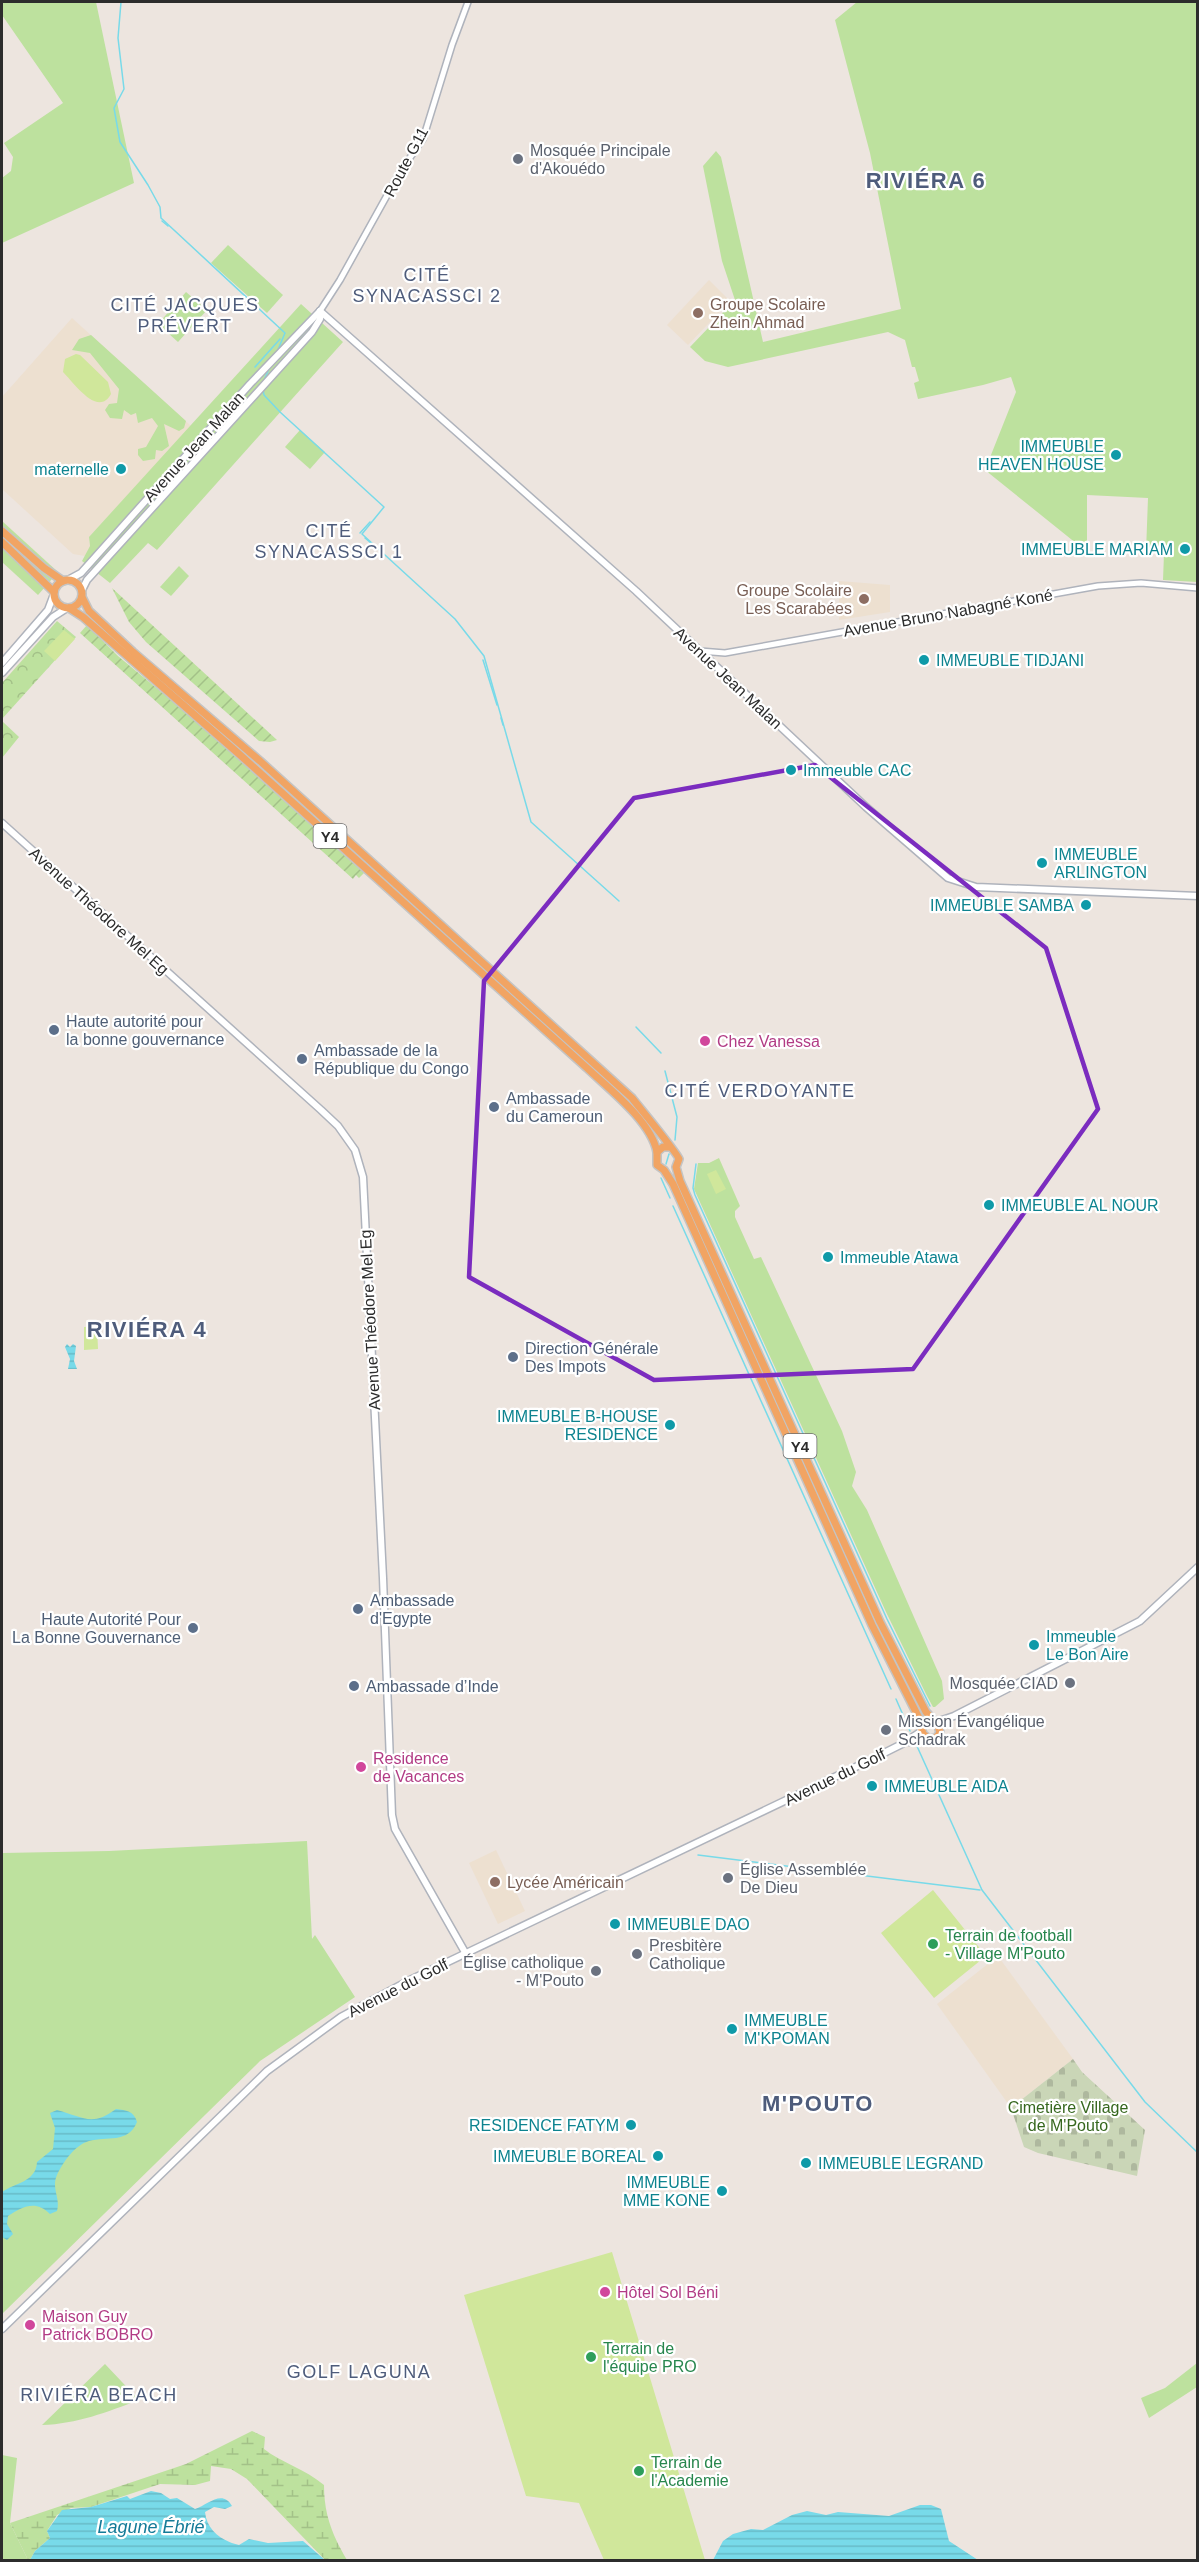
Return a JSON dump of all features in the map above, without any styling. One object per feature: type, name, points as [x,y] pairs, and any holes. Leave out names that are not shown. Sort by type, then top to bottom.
[{"type":"highway","points":[[2,531],[44,568],[65,580],[76,582],[82,594],[78,604],[68,608],[56,603],[54,593],[57,585],[65,580]]},
{"type":"highway","points":[[2,542],[54,593]]},
{"type":"highway","name":"Y4","points":[[82,594],[89,611],[133,652],[195,703],[632,1098],[670,1147]]},
{"type":"highway","name":"Y4","points":[[68,608],[83,617],[239,753],[626,1104],[650,1136],[657,1152]]},
{"type":"highway","points":[[670,1147],[679,1156],[676,1167],[664,1170],[656,1162],[657,1152],[670,1147]]},
{"type":"highway","name":"Y4","points":[[676,1167],[880,1622],[926,1712],[934,1721]]},
{"type":"highway","name":"Y4","points":[[664,1170],[673,1184],[872,1625],[922,1729]]},
{"type":"highway","points":[[934,1721],[940,1730],[936,1738],[926,1738],[922,1729],[926,1722],[934,1721]]},
{"type":"main road","name":"Avenue Jean Malan","points":[[65,580],[81,573],[250,384],[320,311]]},
{"type":"main road","name":"Avenue Jean Malan","points":[[82,594],[87,580],[101,564],[312,332],[320,319],[320,311]]},
{"type":"main road","name":"Avenue Jean Malan","points":[[320,311],[636,591],[866,807],[948,878],[976,887],[1197,896]]},
{"type":"main road","points":[[2,663],[43,616],[54,593]]},
{"type":"main road","points":[[2,674],[53,617],[68,608]]},
{"type":"main road","name":"Avenue Théodore Mel Eg","points":[[2,823],[321,1110],[338,1126],[355,1150],[362,1168],[368,1261],[392,1815],[395,1829],[466,1954]]},
{"type":"main road","points":[[934,1721],[954,1716],[1140,1621],[1197,1567]]},
{"type":"main road","points":[[940,1730],[954,1716]]},
{"type":"main road","name":"Avenue du Golf","points":[[2,2329],[267,2071],[341,2017],[385,1992],[902,1744],[922,1729]]},
{"type":"main road","name":"Avenue du Golf","points":[[902,1744],[926,1738]]},
{"type":"street","name":"Route G11","points":[[320,311],[340,280],[400,172],[423,139],[468,2]]},
{"type":"street","name":"Avenue Bruno Nabagné Koné","points":[[700,651],[724,653],[1098,586],[1141,583],[1197,588]]},
{"type":"highlighted area","points":[[815,765],[1046,948],[1098,1109],[913,1369],[654,1380],[469,1277],[484,981],[634,798]]},
{"type":"shaded area","name":"Groupe Scolaire Zhein Ahmad","points":[[709,280],[730,301],[688,345],[667,325]]},
{"type":"shaded area","points":[[72,318],[191,426],[89,537],[90,546],[85,556],[73,554],[2,489],[2,397]]},
{"type":"shaded area","name":"Groupe Scolaire Les Scarabées","points":[[839,581],[890,585],[890,612],[839,620]]},
{"type":"shaded area","name":"Lycée Américain","points":[[496,1850],[525,1911],[498,1924],[469,1863]]},
{"type":"shaded area","points":[[998,1956],[1073,2059],[1011,2108],[937,2004]]},
{"type":"green space","points":[[2,2],[96,2],[134,183],[2,243],[2,178],[11,171],[13,157],[4,143],[63,103],[2,15]]},
{"type":"green space","points":[[857,2],[1197,2],[1197,582],[1163,580],[1164,554],[1146,552],[1148,498],[1087,495],[1087,552],[985,470],[1016,392],[1011,377],[918,399],[914,383],[919,381],[915,367],[912,367],[905,340],[888,332],[728,367],[705,361],[690,347],[735,300],[722,261],[703,166],[716,151],[721,157],[763,342],[901,309],[870,153],[835,20]]},
{"type":"green space","points":[[228,245],[283,295],[267,313],[211,263]]},
{"type":"green space","points":[[186,292],[207,310],[178,342],[158,324]]},
{"type":"green space","points":[[301,304],[343,342],[157,550],[148,543],[110,583],[82,561],[90,546],[89,537]]},
{"type":"green space","points":[[91,335],[186,421],[184,428],[179,431],[164,424],[169,446],[162,451],[156,450],[155,459],[143,461],[138,455],[138,449],[146,447],[158,426],[152,418],[138,423],[136,413],[131,415],[124,410],[122,419],[110,418],[105,410],[109,404],[117,403],[119,389],[90,353],[72,350],[79,339]]},
{"type":"green space","points":[[76,354],[80,355],[108,382],[111,394],[106,400],[100,402],[86,396],[63,372],[65,359]]},
{"type":"green space","points":[[300,430],[325,452],[310,469],[285,447]]},
{"type":"green space","points":[[2,521],[58,572],[38,595],[2,562]]},
{"type":"green space","points":[[179,566],[189,576],[171,596],[160,587]]},
{"type":"green space","points":[[112,588],[277,740],[259,741],[146,642],[129,622]]},
{"type":"green space","points":[[57,621],[76,637],[2,719],[2,683]]},
{"type":"green space","points":[[87,625],[118,656],[196,721],[364,873],[359,878],[356,875],[353,879],[80,633]]},
{"type":"green space","points":[[64,630],[75,639],[55,661],[44,651]]},
{"type":"green space","points":[[2,721],[19,737],[2,758]]},
{"type":"green space","points":[[719,1158],[740,1206],[735,1211],[735,1217],[754,1259],[761,1257],[842,1431],[856,1472],[852,1486],[867,1510],[942,1681],[944,1699],[935,1707],[926,1694],[886,1612],[694,1189],[698,1163],[709,1163]]},
{"type":"green space","points":[[716,1170],[726,1189],[716,1194],[707,1174]]},
{"type":"green space","points":[[97,1326],[98,1349],[84,1350],[84,1327]]},
{"type":"green space","points":[[307,1841],[312,1939],[315,1935],[355,1997],[260,2061],[2,2314],[2,1853],[109,1851]]},
{"type":"green space","name":"Terrain de football - Village M'Pouto","points":[[933,1890],[986,1956],[934,1998],[881,1933]]},
{"type":"green space","name":"Cimetière Village de M'Pouto","points":[[1073,2059],[1082,2072],[1145,2130],[1137,2176],[1038,2153],[1024,2147],[1011,2108]]},
{"type":"green space","points":[[612,2252],[705,2560],[604,2560],[579,2503],[526,2496],[464,2295]]},
{"type":"green space","points":[[1197,2363],[1197,2387],[1149,2418],[1141,2398],[1165,2388]]},
{"type":"green space","points":[[105,2364],[139,2400],[80,2420],[42,2425]]},
{"type":"green space","points":[[252,2431],[265,2437],[264,2449],[324,2485],[325,2505],[330,2524],[347,2560],[325,2560],[247,2479],[231,2469],[211,2466],[210,2481],[195,2485],[160,2484],[91,2507],[71,2508],[57,2515],[47,2531],[50,2538],[35,2551],[30,2560],[10,2523],[186,2464]]},
{"type":"green space","points":[[2,2455],[17,2458],[10,2523],[28,2560],[2,2560]]},
{"type":"water","points":[[67,1344],[70,1347],[73,1344],[76,1346],[74,1361],[77,1369],[68,1369],[70,1359],[65,1347]]},
{"type":"water","points":[[116,2109],[134,2115],[137,2122],[133,2129],[128,2134],[116,2138],[89,2141],[74,2150],[55,2180],[57,2211],[50,2214],[35,2206],[19,2210],[8,2216],[7,2224],[13,2234],[7,2240],[2,2237],[2,2192],[29,2178],[36,2169],[37,2162],[53,2149],[55,2128],[50,2113],[57,2110],[81,2118],[94,2119]]},
{"type":"water","name":"Lagune Ébrié","points":[[151,2491],[161,2493],[170,2499],[177,2498],[195,2509],[219,2498],[224,2499],[232,2506],[225,2509],[214,2507],[205,2512],[212,2530],[221,2538],[239,2545],[249,2539],[268,2543],[303,2541],[325,2560],[30,2560],[35,2551],[50,2538],[47,2531],[62,2510],[91,2507],[127,2496],[130,2499]]},
{"type":"water","points":[[920,2505],[931,2505],[941,2509],[949,2541],[978,2560],[713,2560],[723,2541],[733,2534],[751,2529],[763,2530],[792,2515],[807,2511],[826,2515],[838,2512],[889,2516]]},
{"type":"waterway","points":[[121,2],[118,38],[124,89],[114,108],[120,142],[160,207],[161,218],[285,333],[277,352]]},
{"type":"waterway","points":[[162,221],[168,226]]},
{"type":"waterway","points":[[255,367],[280,339]]},
{"type":"waterway","points":[[263,382],[270,367]]},
{"type":"waterway","points":[[263,389],[264,395],[280,412],[384,507],[362,534],[455,619],[484,656],[531,822],[619,901]]},
{"type":"waterway","points":[[360,533],[370,522]]},
{"type":"waterway","points":[[365,538],[371,543]]},
{"type":"waterway","points":[[483,660],[497,705]]},
{"type":"waterway","points":[[501,718],[503,725]]},
{"type":"waterway","points":[[636,1027],[661,1053]]},
{"type":"waterway","points":[[665,1071],[677,1117],[675,1140]]},
{"type":"waterway","points":[[666,1164],[669,1154]]},
{"type":"waterway","points":[[696,1164],[693,1188],[695,1195],[887,1619],[930,1706]]},
{"type":"waterway","points":[[661,1178],[670,1198]]},
{"type":"waterway","points":[[673,1206],[891,1689]]},
{"type":"waterway","points":[[896,1699],[910,1731]]},
{"type":"waterway","points":[[916,1744],[982,1890],[1145,2102],[1198,2153]]},
{"type":"waterway","points":[[698,1855],[980,1890]]},
{"type":"place","name":"Mosquée Principale d'Akouédo","points":[[518,159]]},
{"type":"place","name":"Groupe Scolaire Zhein Ahmad","points":[[698,313]]},
{"type":"place","name":"IMMEUBLE HEAVEN HOUSE","points":[[1116,455]]},
{"type":"place","name":"maternelle","points":[[121,469]]},
{"type":"place","name":"IMMEUBLE MARIAM","points":[[1185,549]]},
{"type":"place","name":"Groupe Scolaire Les Scarabées","points":[[864,599]]},
{"type":"place","name":"IMMEUBLE TIDJANI","points":[[924,660]]},
{"type":"place","name":"Immeuble CAC","points":[[791,770]]},
{"type":"place","name":"IMMEUBLE ARLINGTON","points":[[1042,863]]},
{"type":"place","name":"IMMEUBLE SAMBA","points":[[1086,905]]},
{"type":"place","name":"Haute autorité pour la bonne gouvernance","points":[[54,1030]]},
{"type":"place","name":"Chez Vanessa","points":[[705,1041]]},
{"type":"place","name":"Ambassade de la République du Congo","points":[[302,1059]]},
{"type":"place","name":"Ambassade du Cameroun","points":[[494,1107]]},
{"type":"place","name":"IMMEUBLE AL NOUR","points":[[989,1205]]},
{"type":"place","name":"Immeuble Atawa","points":[[828,1257]]},
{"type":"place","name":"Direction Générale Des Impots","points":[[513,1357]]},
{"type":"place","name":"IMMEUBLE B-HOUSE RESIDENCE","points":[[670,1425]]},
{"type":"place","name":"Ambassade d'Egypte","points":[[358,1609]]},
{"type":"place","name":"Haute Autorité Pour La Bonne Gouvernance","points":[[193,1628]]},
{"type":"place","name":"Immeuble Le Bon Aire","points":[[1034,1645]]},
{"type":"place","name":"Mosquée CIAD","points":[[1070,1683]]},
{"type":"place","name":"Ambassade d’Inde","points":[[354,1686]]},
{"type":"place","name":"Mission Évangélique Schadrak","points":[[886,1730]]},
{"type":"place","name":"Residence de Vacances","points":[[361,1767]]},
{"type":"place","name":"IMMEUBLE AIDA","points":[[872,1786]]},
{"type":"place","name":"Église Assemblée De Dieu","points":[[728,1878]]},
{"type":"place","name":"Lycée Américain","points":[[495,1882]]},
{"type":"place","name":"IMMEUBLE DAO","points":[[615,1924]]},
{"type":"place","name":"Terrain de football - Village M'Pouto","points":[[933,1944]]},
{"type":"place","name":"Presbitère Catholique","points":[[637,1954]]},
{"type":"place","name":"Église catholique - M'Pouto","points":[[596,1971]]},
{"type":"place","name":"IMMEUBLE M'KPOMAN","points":[[732,2029]]},
{"type":"place","name":"RESIDENCE FATYM","points":[[631,2125]]},
{"type":"place","name":"IMMEUBLE BOREAL","points":[[658,2156]]},
{"type":"place","name":"IMMEUBLE LEGRAND","points":[[806,2163]]},
{"type":"place","name":"IMMEUBLE MME KONE","points":[[722,2191]]},
{"type":"place","name":"Hôtel Sol Béni","points":[[605,2292]]},
{"type":"place","name":"Maison Guy Patrick BOBRO","points":[[30,2325]]},
{"type":"place","name":"Terrain de l'équipe PRO","points":[[591,2357]]},
{"type":"place","name":"Terrain de l'Academie","points":[[639,2471]]},
{"type":"district","name":"RIVIÉRA 6","points":[[926,180]]},
{"type":"district","name":"CITÉ SYNACASSCI 2","points":[[427,285]]},
{"type":"district","name":"CITÉ JACQUES PRÉVERT","points":[[185,315]]},
{"type":"district","name":"CITÉ SYNACASSCI 1","points":[[329,541]]},
{"type":"district","name":"CITÉ VERDOYANTE","points":[[760,1091]]},
{"type":"district","name":"RIVIÉRA 4","points":[[147,1329]]},
{"type":"district","name":"M'POUTO","points":[[818,2103]]},
{"type":"district","name":"GOLF LAGUNA","points":[[359,2372]]},
{"type":"district","name":"RIVIÉRA BEACH","points":[[99,2395]]}]
